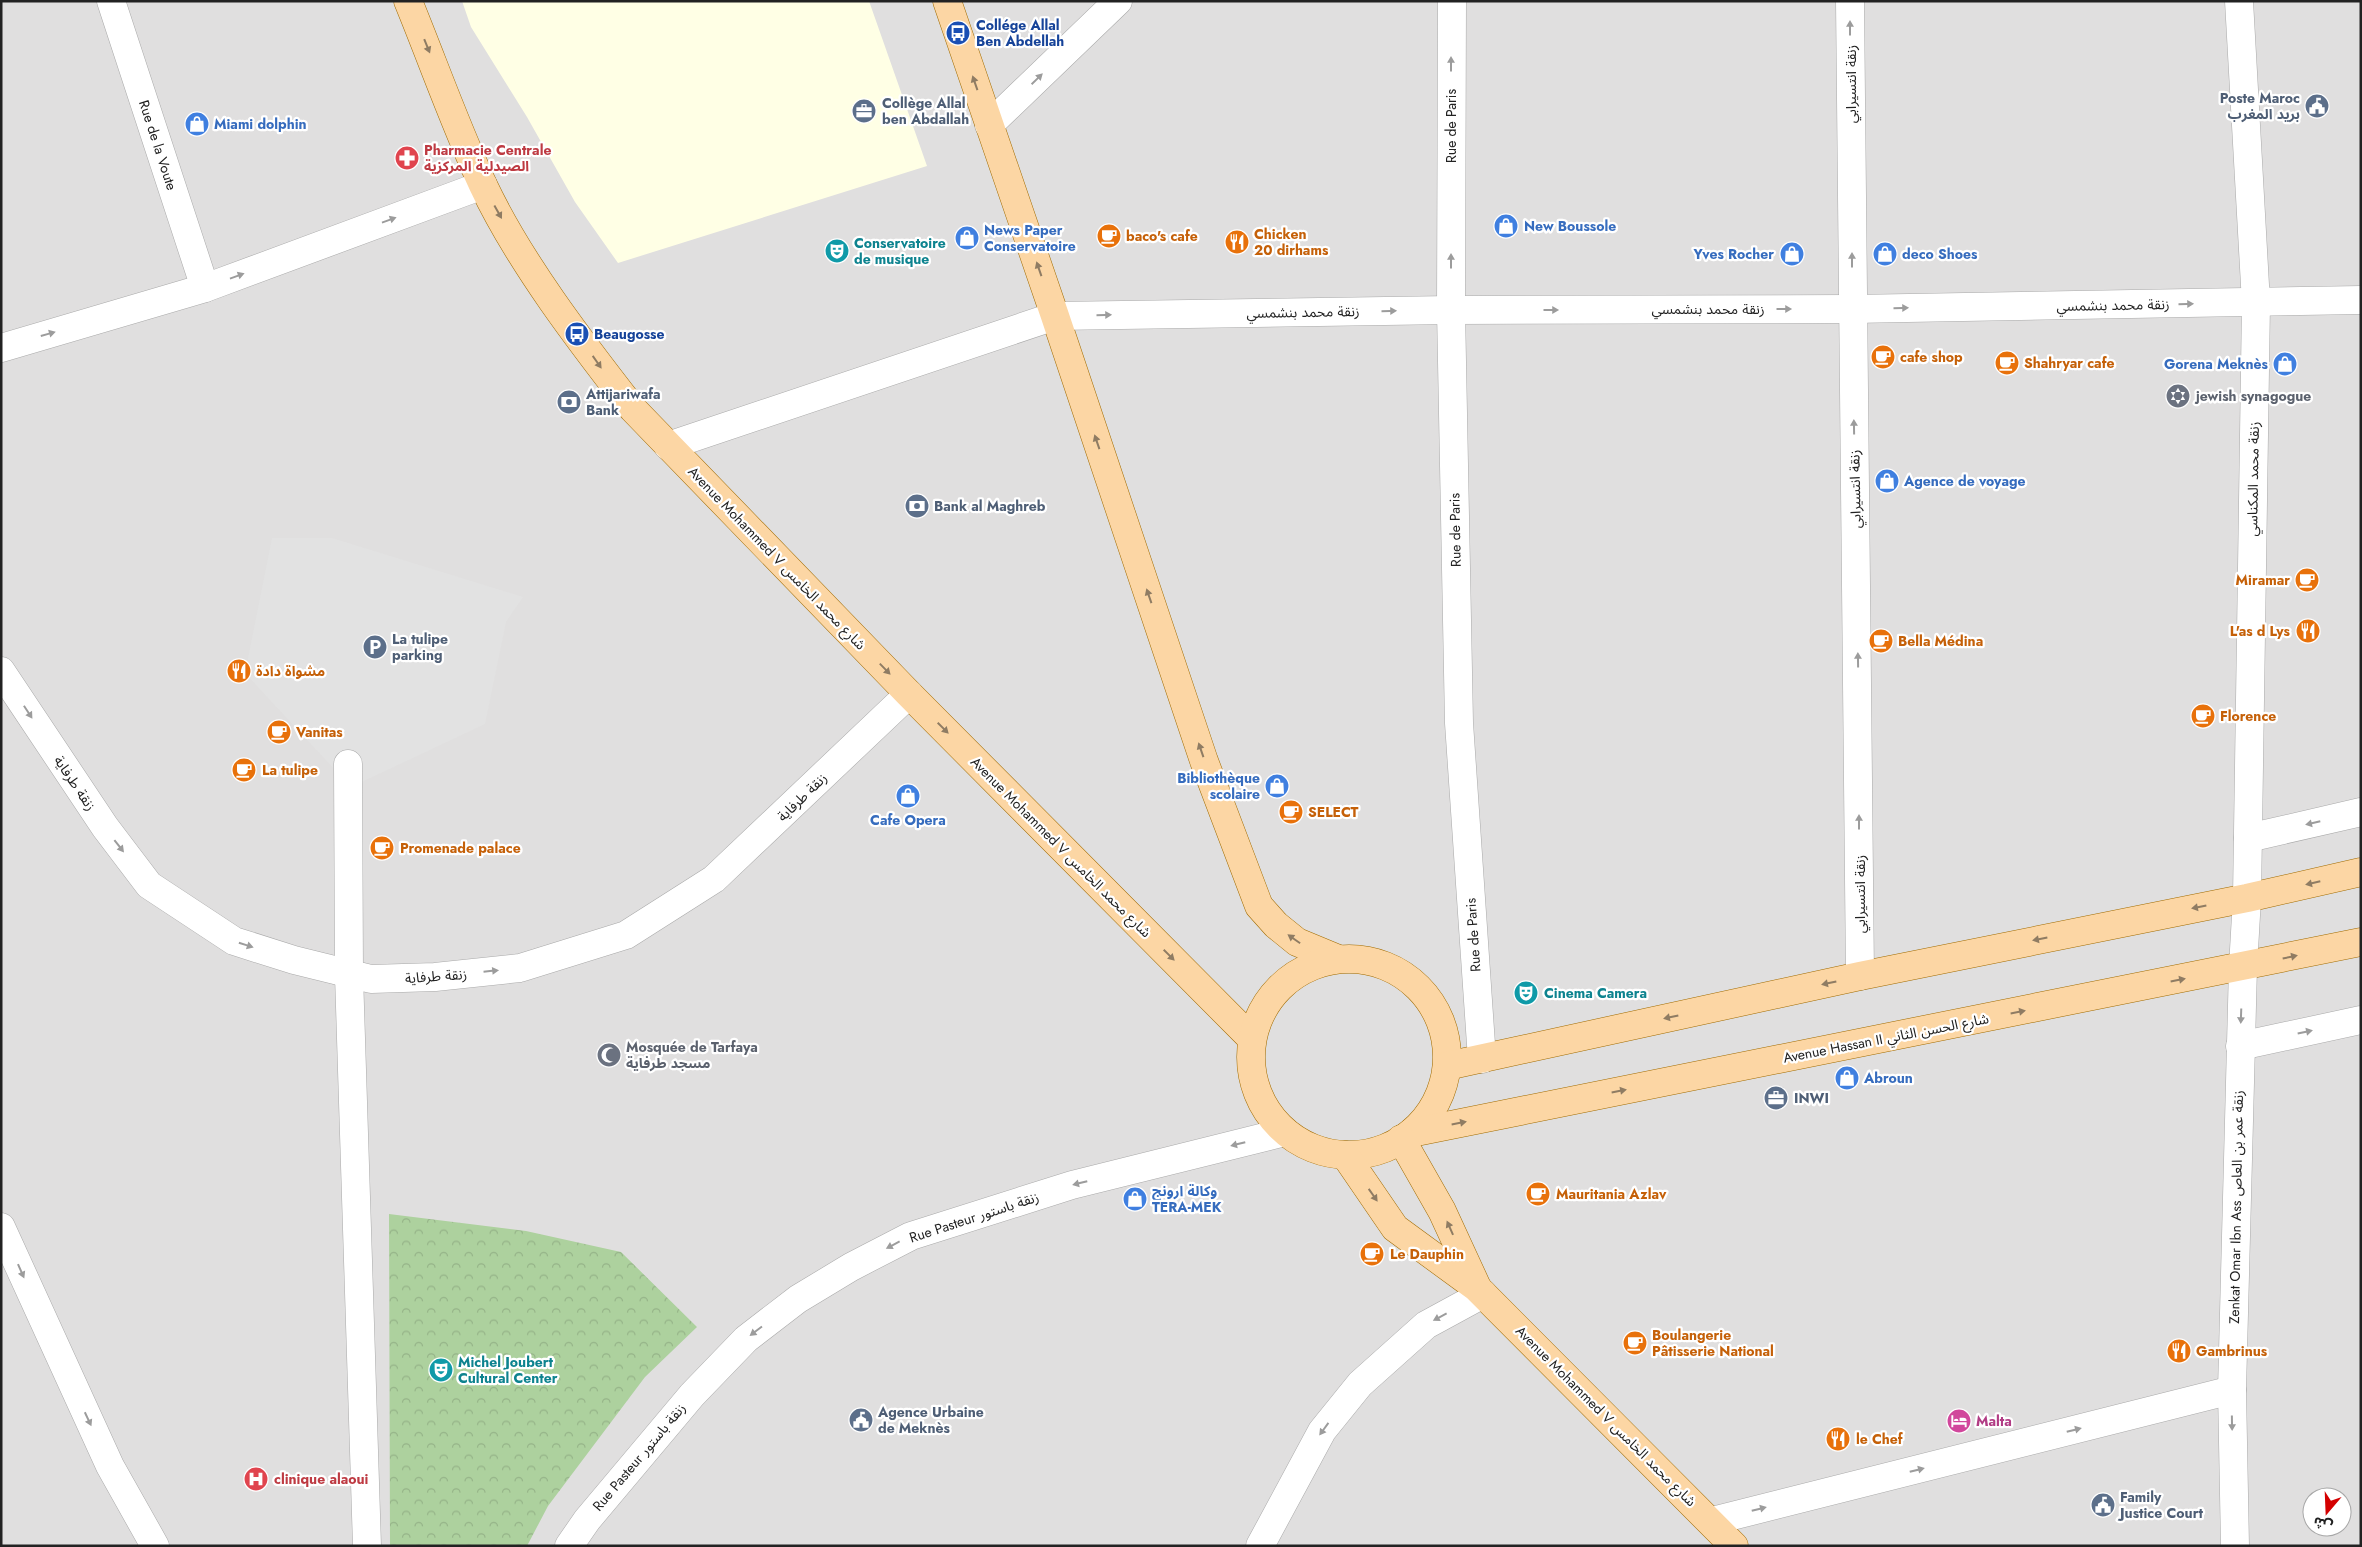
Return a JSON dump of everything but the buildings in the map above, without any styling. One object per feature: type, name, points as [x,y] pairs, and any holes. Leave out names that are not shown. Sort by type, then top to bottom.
[{"type":"main road","name":"Avenue Mohammed V شارع محمد الخامس","points":[[408,1],[483,185],[526,261],[604,372],[633,409],[909,694],[1251,1038]]},
{"type":"main road","points":[[947,1],[1201,752],[1259,906],[1276,925],[1297,942],[1338,959]]},
{"type":"main road","points":[[1447,1066],[1860,976],[2247,898],[2361,872]]},
{"type":"main road","name":"Avenue Hassan II شارع الحسن الثاني","points":[[1406,1136],[2361,942]]},
{"type":"main road","points":[[1338,959],[1363,960],[1386,966],[1414,985],[1426,996],[1438,1018],[1446,1042],[1447,1066],[1441,1091],[1429,1114],[1406,1136],[1390,1146],[1366,1154],[1345,1155],[1325,1152],[1305,1145],[1285,1132],[1269,1114],[1256,1090],[1250,1063],[1251,1038],[1264,1007],[1283,983],[1309,967],[1338,959]]},
{"type":"main road","name":"Avenue Mohammed V شارع محمد الخامس","points":[[1406,1136],[1480,1291]]},
{"type":"main road","name":"Avenue Mohammed V شارع محمد الخامس","points":[[1345,1155],[1395,1228],[1480,1291],[1712,1521],[1734,1546]]},
{"type":"street","name":"Rue de la Voute","points":[[112,1],[205,288]]},
{"type":"street","points":[[989,125],[1118,1]]},
{"type":"street","name":"Rue de Paris","points":[[1452,1],[1451,310],[1459,723],[1482,1059]]},
{"type":"street","name":"زنقة انتسيرابي","points":[[1850,1],[1860,976]]},
{"type":"street","name":"زنقة محمد المكناسي","points":[[2239,1],[2256,303],[2247,898]]},
{"type":"street","points":[[1,348],[205,288],[483,185]]},
{"type":"street","name":"زنقة محمد بنشمسي","points":[[668,446],[1055,316],[1451,310],[1852,309],[2361,300]]},
{"type":"street","name":"زنقة طرفاية","points":[[1,671],[105,827],[149,885],[234,940],[294,960],[349,975],[371,978],[435,977],[520,968],[626,935],[714,879],[909,694]]},
{"type":"street","points":[[348,764],[349,975],[367,1546]]},
{"type":"street","points":[[2248,838],[2361,812]]},
{"type":"street","name":"Zenkat Omar Ibn Ass زنقة عمر بن العاص","points":[[2235,1546],[2232,1390],[2240,1046],[2247,898]]},
{"type":"street","points":[[2240,1046],[2361,1020]]},
{"type":"street","name":"Rue Pasteur زنقة باستور","points":[[569,1546],[587,1520],[692,1395],[746,1339],[798,1299],[851,1267],[911,1236],[1053,1191],[1285,1132]]},
{"type":"street","points":[[1,1227],[103,1450],[155,1546]]},
{"type":"street","points":[[1260,1546],[1322,1431],[1360,1384],[1426,1325],[1480,1291]]},
{"type":"street","points":[[1712,1521],[2232,1390]]},
{"type":"shaded area","points":[[1,1],[2361,1],[2361,1546],[1,1546]]},
{"type":"shaded area","points":[[462,1],[869,1],[927,166],[618,263],[575,202],[527,117],[471,27]]},
{"type":"shaded area","name":"La tulipe parking","points":[[272,538],[332,538],[523,597],[506,622],[485,724],[351,787],[245,673]]},
{"type":"green space","points":[[389,1214],[526,1231],[621,1252],[697,1327],[645,1377],[548,1506],[527,1546],[390,1546]]},
{"type":"place","name":"Collége Allal Ben Abdellah","points":[[958,33]]},
{"type":"place","name":"Poste Maroc بريد المغرب","points":[[2317,106]]},
{"type":"place","name":"Collège Allal ben Abdallah","points":[[864,111]]},
{"type":"place","name":"Miami dolphin","points":[[197,124]]},
{"type":"place","name":"Pharmacie Centrale الصيدلية المركزية","points":[[407,158]]},
{"type":"place","name":"New Boussole","points":[[1506,226]]},
{"type":"place","name":"baco's cafe","points":[[1109,236]]},
{"type":"place","name":"News Paper Conservatoire","points":[[967,238]]},
{"type":"place","name":"Chicken 20 dirhams","points":[[1237,242]]},
{"type":"place","name":"Conservatoire de musique","points":[[837,251]]},
{"type":"place","name":"Yves Rocher","points":[[1792,254]]},
{"type":"place","name":"deco Shoes","points":[[1885,254]]},
{"type":"place","name":"Beaugosse","points":[[577,334]]},
{"type":"place","name":"cafe shop","points":[[1883,357]]},
{"type":"place","name":"Shahryar cafe","points":[[2007,363]]},
{"type":"place","name":"Gorena Meknès","points":[[2285,364]]},
{"type":"place","name":"jewish synagogue","points":[[2178,396]]},
{"type":"place","name":"Attijariwafa Bank","points":[[569,402]]},
{"type":"place","name":"Agence de voyage","points":[[1887,481]]},
{"type":"place","name":"Bank al Maghreb","points":[[917,506]]},
{"type":"place","name":"Miramar","points":[[2307,580]]},
{"type":"place","name":"L'as d Lys","points":[[2308,631]]},
{"type":"place","name":"Bella Médina","points":[[1881,641]]},
{"type":"place","name":"La tulipe parking","points":[[375,647]]},
{"type":"place","name":"مشواة دادة","points":[[239,671]]},
{"type":"place","name":"Florence","points":[[2203,716]]},
{"type":"place","name":"Vanitas","points":[[279,732]]},
{"type":"place","name":"La tulipe","points":[[244,770]]},
{"type":"place","name":"Bibliothèque scolaire","points":[[1277,786]]},
{"type":"place","name":"Cafe Opera","points":[[908,796]]},
{"type":"place","name":"SELECT","points":[[1291,812]]},
{"type":"place","name":"Promenade palace","points":[[382,848]]},
{"type":"place","name":"Cinema Camera","points":[[1526,993]]},
{"type":"place","name":"Mosquée de Tarfaya مسجد طرفاية","points":[[609,1055]]},
{"type":"place","name":"Abroun","points":[[1847,1078]]},
{"type":"place","name":"INWI","points":[[1776,1098]]},
{"type":"place","name":"Mauritania Azlav","points":[[1538,1194]]},
{"type":"place","name":"وكالة ارونج TERA-MEK","points":[[1135,1199]]},
{"type":"place","name":"Le Dauphin","points":[[1372,1254]]},
{"type":"place","name":"Boulangerie Pâtisserie National","points":[[1635,1343]]},
{"type":"place","name":"Gambrinus","points":[[2179,1351]]},
{"type":"place","name":"Michel Joubert Cultural Center","points":[[441,1370]]},
{"type":"place","name":"Agence Urbaine de Meknès","points":[[861,1420]]},
{"type":"place","name":"Malta","points":[[1959,1421]]},
{"type":"place","name":"le Chef","points":[[1838,1439]]},
{"type":"place","name":"clinique alaoui","points":[[256,1479]]},
{"type":"place","name":"Family Justice Court","points":[[2103,1505]]}]
